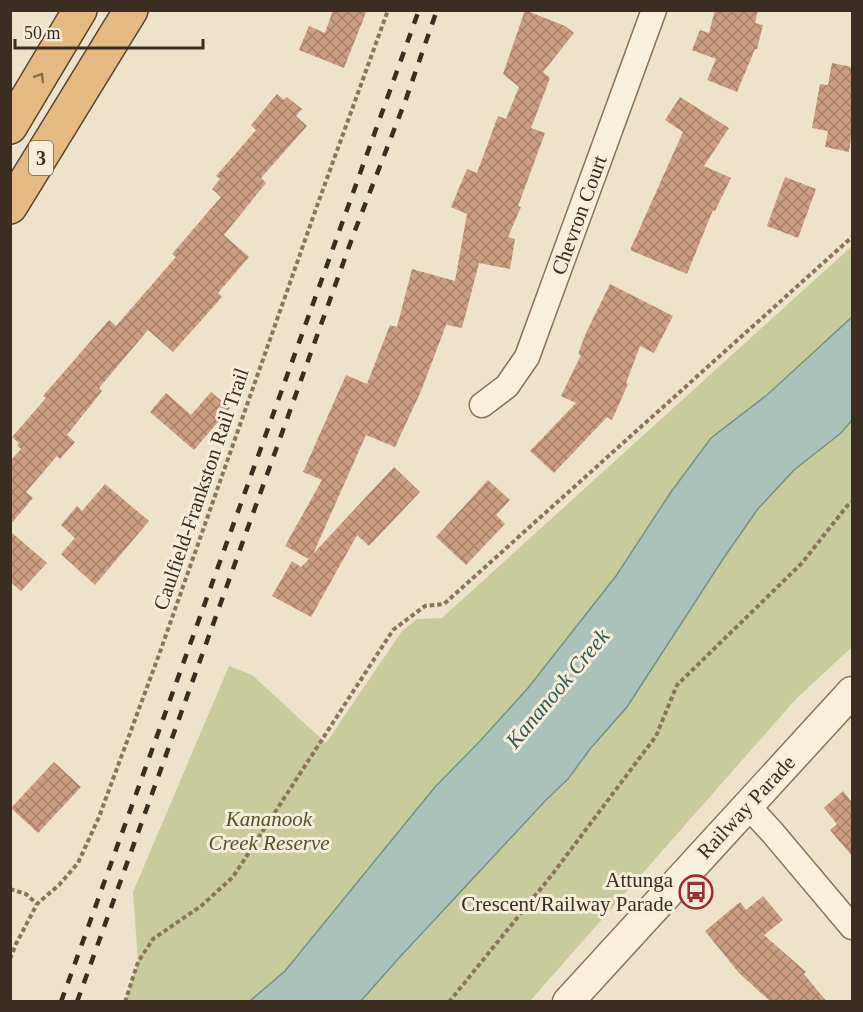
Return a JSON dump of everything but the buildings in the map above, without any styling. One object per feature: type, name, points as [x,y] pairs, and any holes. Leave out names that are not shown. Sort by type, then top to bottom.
[{"type":"highway","name":"3","points":[[10,127],[80,10]]},
{"type":"highway","name":"3","points":[[10,207],[131,10]]},
{"type":"street","name":"Chevron Court","points":[[482,405],[507,386],[527,357],[654,10]]},
{"type":"street","name":"Railway Parade","points":[[568,1002],[852,692]]},
{"type":"street","points":[[747,806],[772,832],[852,927]]},
{"type":"path","name":"Caulfield-Frankston Rail Trail","points":[[10,959],[37,904],[59,885],[78,863],[99,818],[388,10]]},
{"type":"path","points":[[125,1002],[138,962],[153,939],[201,906],[233,877],[393,630],[425,606],[444,604],[852,237]]},
{"type":"path","points":[[449,1002],[551,876],[656,736],[677,685],[802,564],[852,502]]},
{"type":"path","points":[[10,889],[26,894],[37,904]]},
{"type":"green space","name":"Kananook Creek Reserve","points":[[852,246],[852,317],[767,395],[711,438],[671,492],[616,576],[528,688],[435,787],[285,971],[250,1001],[125,1002],[138,962],[133,892],[229,666],[252,675],[326,743],[402,631],[417,619],[442,618]]},
{"type":"green space","points":[[852,420],[852,647],[796,699],[530,1001],[361,1002],[398,959],[568,779],[590,749],[627,707],[757,510],[794,470],[841,433]]},
{"type":"water","name":"Kananook Creek","points":[[852,317],[852,420],[841,433],[794,470],[757,510],[627,707],[590,749],[568,779],[361,1001],[250,1001],[285,971],[435,787],[528,688],[616,576],[671,492],[711,438],[767,395]]},
{"type":"railway","points":[[61,1002],[419,10]]},
{"type":"railway","points":[[77,1002],[354,233],[406,99],[437,10]]},
{"type":"place","name":"Attunga Crescent/Railway Parade","points":[[696,892]]}]
